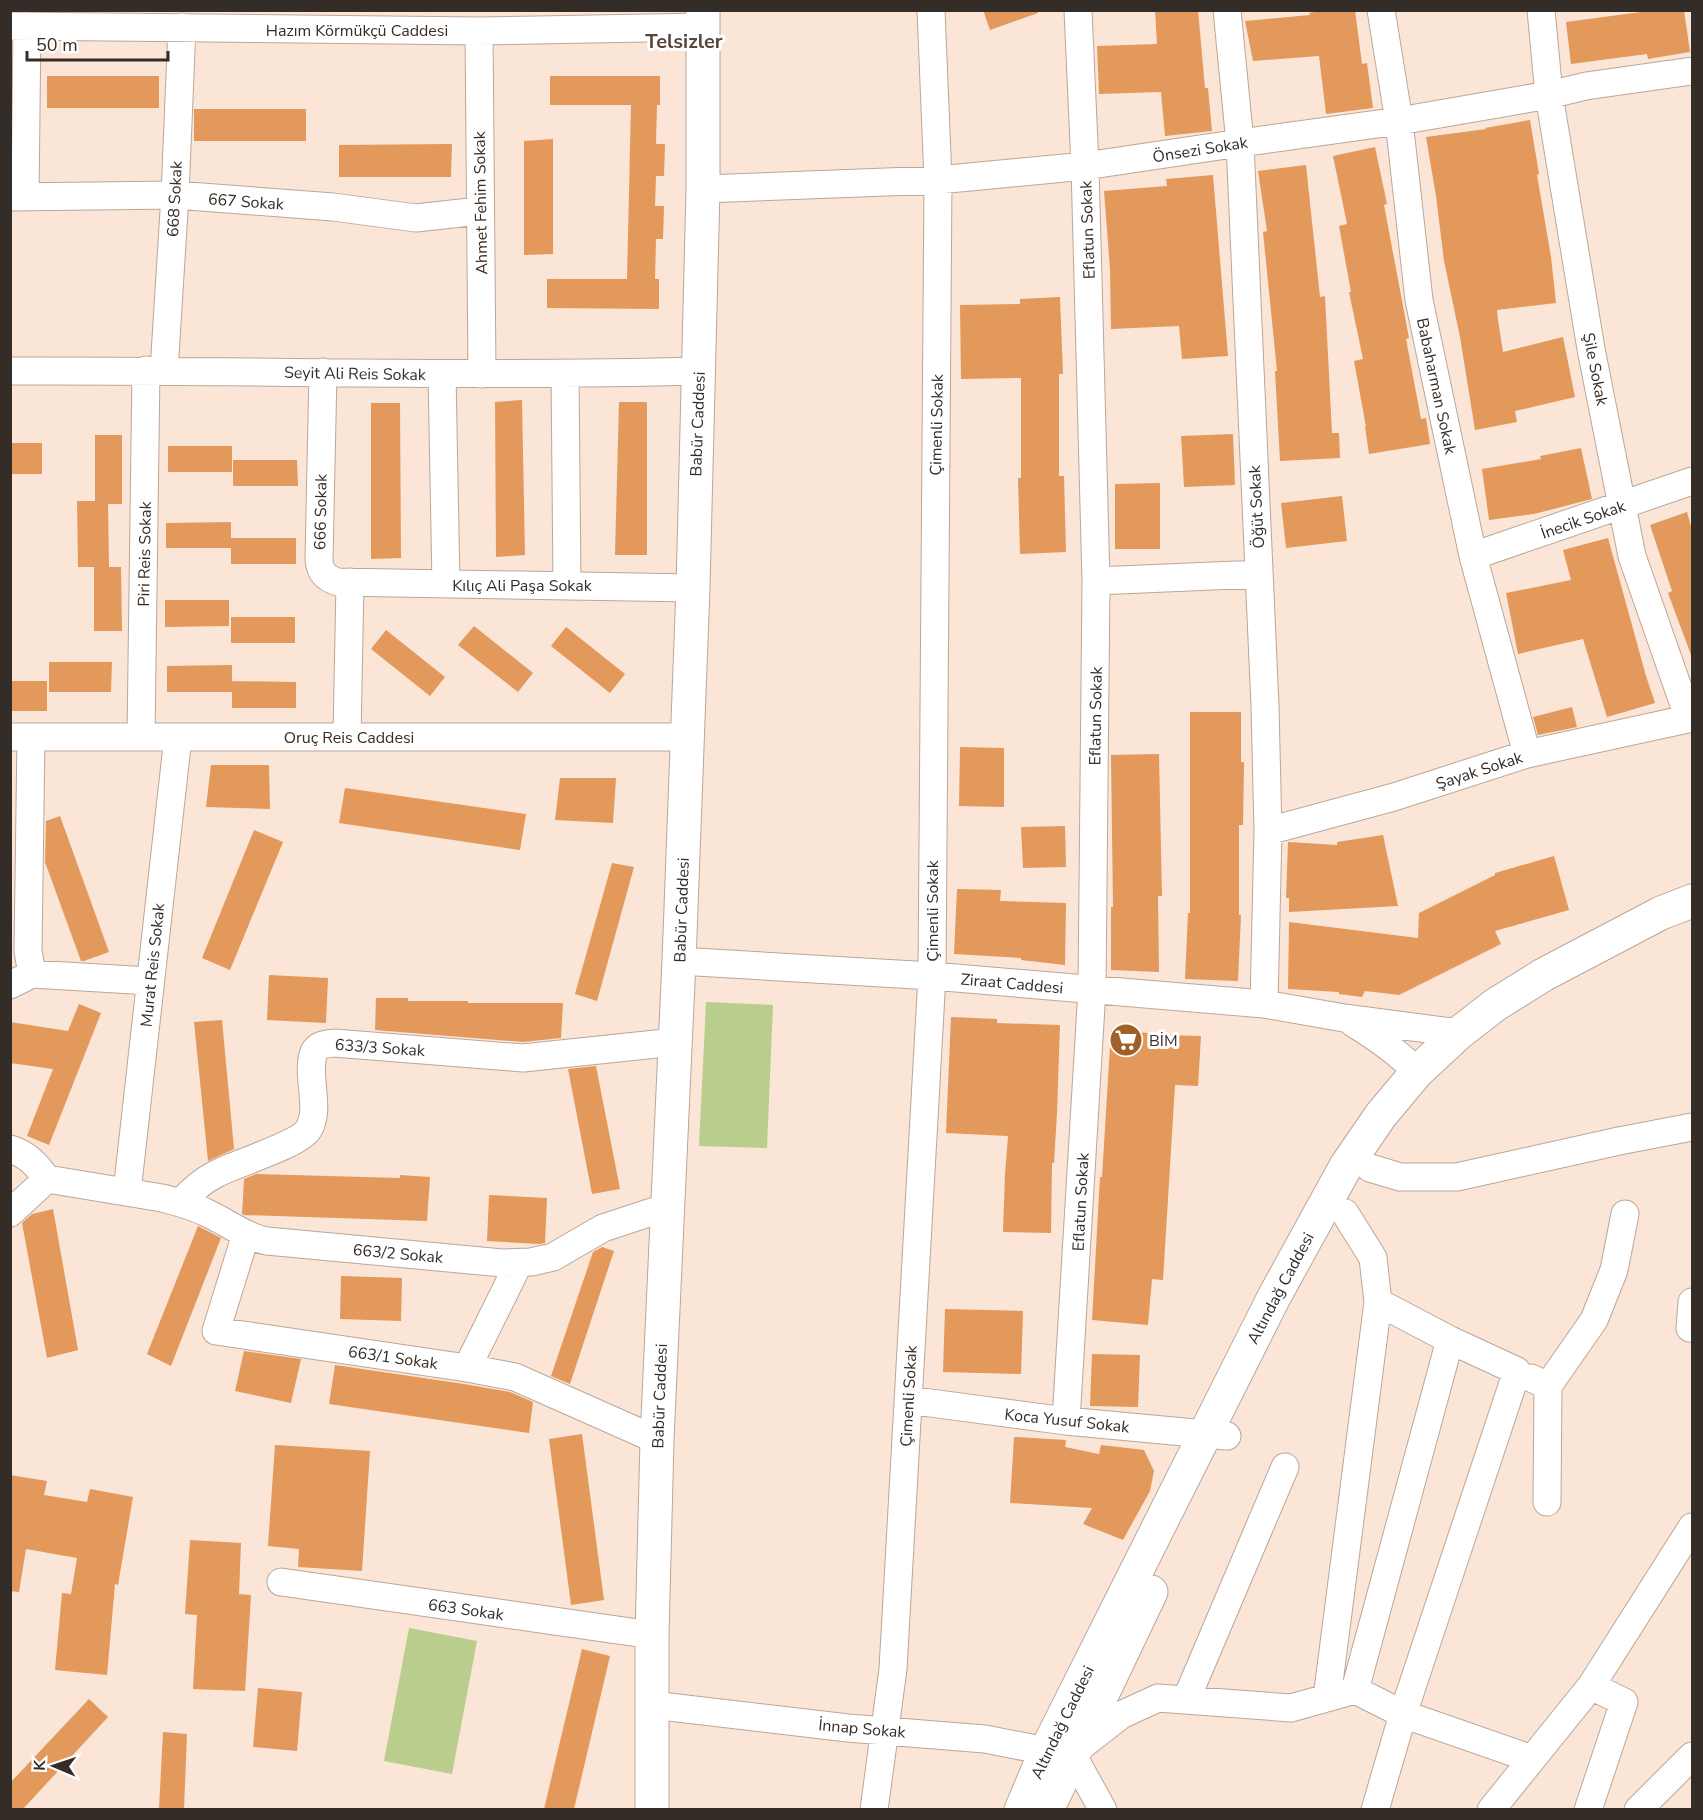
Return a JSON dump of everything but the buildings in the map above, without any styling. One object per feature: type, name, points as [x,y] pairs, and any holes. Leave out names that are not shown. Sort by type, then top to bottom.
[{"type":"main road","name":"Babür Caddesi","points":[[652,1809],[652,1635],[657,1440],[693,588],[703,189],[703,19]]},
{"type":"main road","name":"Altındağ Caddesi","points":[[1216,1435],[1310,1276],[1370,1168],[1404,1123],[1422,1084],[1459,1033],[1495,1005],[1543,975],[1661,913],[1692,901]]},
{"type":"main road","name":"Altındağ Caddesi","points":[[1021,1809],[1059,1753],[1216,1435],[1285,1276],[1346,1166],[1381,1114],[1422,1084],[1458,1062],[1510,1019],[1564,985],[1692,921]]},
{"type":"main road","name":"Altındağ Caddesi","points":[[1047,1809],[1059,1753]]},
{"type":"street","name":"Çimenli Sokak","points":[[874,1809],[893,1669],[932,976],[938,180],[931,10]]},
{"type":"street","name":"Eflatun Sokak","points":[[1066,1421],[1092,989],[1096,581],[1085,166],[1078,10]]},
{"type":"street","name":"Öğüt Sokak","points":[[1227,10],[1240,142],[1265,706],[1268,831],[1264,1004]]},
{"type":"street","name":"Babaharman Sokak","points":[[1381,10],[1399,121],[1419,300],[1473,556],[1527,754]]},
{"type":"street","name":"Şile Sokak","points":[[1540,10],[1549,95],[1591,349],[1632,556],[1691,718]]},
{"type":"street","name":"Hazım Körmükçü Caddesi","points":[[19,26],[112,19],[182,27],[247,30],[479,31],[703,19]]},
{"type":"street","points":[[18,197],[19,26]]},
{"type":"street","name":"668 Sokak","points":[[155,370],[175,195],[182,27]]},
{"type":"street","name":"Ahmet Fehim Sokak","points":[[479,31],[482,374]]},
{"type":"street","name":"Önsezi Sokak","points":[[703,189],[938,180],[1085,166],[1399,121],[1549,95],[1586,86],[1692,71]]},
{"type":"street","name":"667 Sokak","points":[[18,197],[175,195],[333,207],[416,218],[480,211]]},
{"type":"street","name":"Seyit Ali Reis Sokak","points":[[10,371],[155,370],[482,374],[699,371]]},
{"type":"street","name":"Piri Reis Sokak","points":[[141,737],[155,370]]},
{"type":"street","name":"666 Sokak","points":[[323,372],[320,567],[331,580],[350,582]]},
{"type":"street","points":[[565,373],[567,584]]},
{"type":"street","points":[[442,374],[447,584]]},
{"type":"street","name":"İnecik Sokak","points":[[1473,556],[1692,481]]},
{"type":"street","points":[[1096,581],[1259,574]]},
{"type":"street","points":[[346,737],[350,582]]},
{"type":"street","name":"Kılıç Ali Paşa Sokak","points":[[350,582],[693,588]]},
{"type":"street","name":"Şayak Sokak","points":[[1268,831],[1394,797],[1527,754],[1691,718]]},
{"type":"street","points":[[21,737],[28,951],[21,980],[150,981]]},
{"type":"street","name":"Oruç Reis Caddesi","points":[[21,737],[687,737]]},
{"type":"street","name":"Murat Reis Sokak","points":[[127,1192],[178,737]]},
{"type":"street","name":"Ziraat Caddesi","points":[[679,961],[932,976],[1264,1004],[1344,1018],[1459,1033]]},
{"type":"street","name":"Ziraat Caddesi","points":[[1344,1018],[1374,1035],[1406,1060],[1422,1084]]},
{"type":"street","name":"633/3 Sokak","points":[[180,1203],[198,1185],[215,1174],[283,1146],[308,1131],[313,1111],[312,1064],[314,1053],[325,1044],[523,1058],[675,1042]]},
{"type":"street","points":[[1370,1168],[1400,1177],[1457,1177],[1692,1127]]},
{"type":"street","points":[[10,1149],[25,1155],[47,1179],[10,1213]]},
{"type":"street","name":"663/2 Sokak","points":[[47,1179],[180,1203],[207,1212],[253,1238],[267,1241],[502,1263],[531,1263],[553,1257],[603,1228],[667,1207]]},
{"type":"street","points":[[1327,1698],[1378,1302],[1373,1257],[1345,1213]]},
{"type":"street","points":[[1547,1502],[1548,1386],[1594,1320],[1614,1270],[1625,1214]]},
{"type":"street","name":"663/1 Sokak","points":[[246,1234],[216,1331],[515,1377],[657,1440]]},
{"type":"street","points":[[467,1368],[519,1263]]},
{"type":"street","points":[[1378,1302],[1450,1340],[1548,1386]]},
{"type":"street","points":[[1355,1690],[1450,1340]]},
{"type":"street","points":[[1374,1809],[1403,1714],[1517,1371]]},
{"type":"street","name":"Koca Yusuf Sokak","points":[[908,1400],[1066,1421],[1216,1435]]},
{"type":"street","points":[[1186,1700],[1285,1467]]},
{"type":"street","points":[[1491,1809],[1591,1686],[1692,1527]]},
{"type":"street","name":"663 Sokak","points":[[281,1582],[652,1635]]},
{"type":"street","points":[[1588,1809],[1624,1702],[1591,1686]]},
{"type":"street","points":[[1103,1809],[1059,1753],[1121,1715],[1158,1698],[1291,1708],[1355,1690],[1403,1714],[1532,1759]]},
{"type":"street","name":"İnnap Sokak","points":[[652,1705],[848,1728],[985,1739],[1059,1753]]},
{"type":"street","points":[[1638,1809],[1692,1756]]},
{"type":"green space","points":[[706,1002],[773,1005],[767,1148],[699,1146]]},
{"type":"green space","points":[[409,1628],[477,1641],[452,1774],[384,1761]]},
{"type":"place","name":"BİM","points":[[1126,1040]]},
{"type":"district","name":"Telsizler","points":[[684,41]]}]
